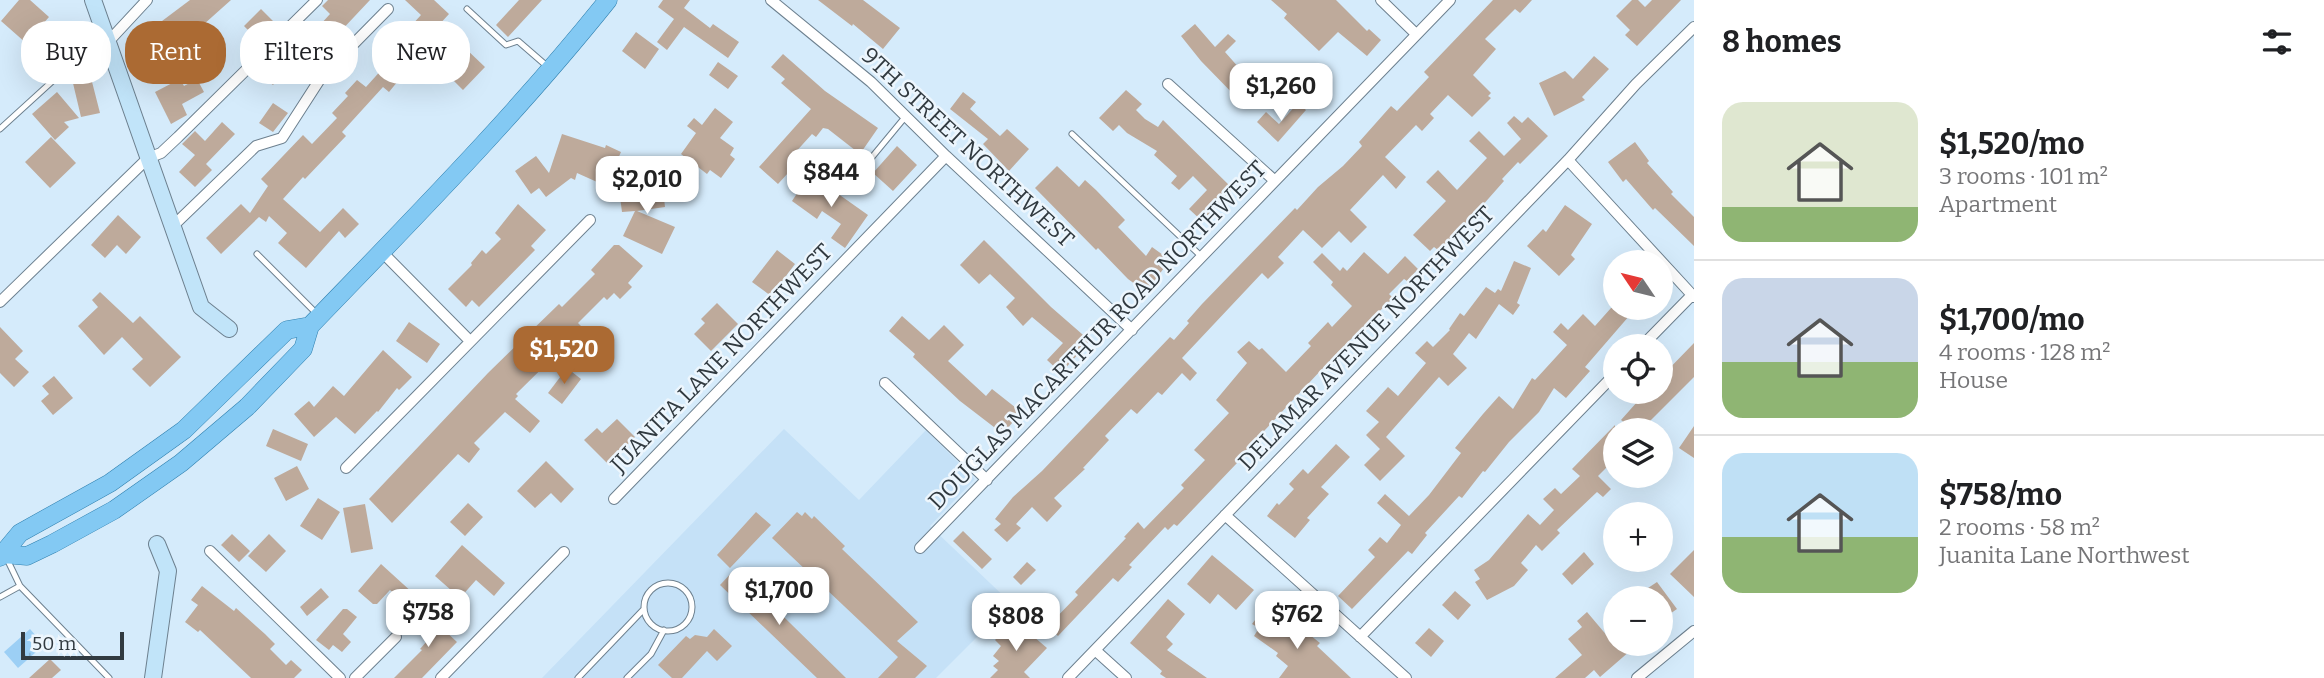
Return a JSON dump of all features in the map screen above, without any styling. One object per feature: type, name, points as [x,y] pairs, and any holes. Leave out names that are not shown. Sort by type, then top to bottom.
[{"type":"main road","points":[[2,556],[27,556],[114,510],[181,463],[247,407],[303,349],[314,321],[487,141],[608,0]]},
{"type":"main road","points":[[2,556],[20,533],[110,484],[184,430],[287,330],[314,321]]},
{"type":"street","points":[[93,0],[100,21]]},
{"type":"street","points":[[111,33],[147,0]]},
{"type":"street","points":[[0,302],[148,158],[161,153],[178,137],[317,0]]},
{"type":"street","name":"9TH STREET NORTHWEST","points":[[771,0],[871,82],[1132,330]]},
{"type":"street","points":[[1381,0],[1416,34]]},
{"type":"street","name":"DOUGLAS MACARTHUR ROAD NORTHWEST","points":[[920,548],[1450,0]]},
{"type":"street","points":[[173,226],[256,146],[282,138],[322,76],[387,9]]},
{"type":"street","name":"DELAMAR AVENUE NORTHWEST","points":[[1068,678],[1568,160],[1636,84],[1694,27]]},
{"type":"street","points":[[111,52],[201,307],[229,329]]},
{"type":"street","points":[[1168,84],[1275,181]]},
{"type":"street","name":"JUANITA LANE NORTHWEST","points":[[614,499],[946,156]]},
{"type":"street","points":[[1568,160],[1693,296],[1655,334]]},
{"type":"street","points":[[346,468],[590,220]]},
{"type":"street","points":[[381,251],[471,341]]},
{"type":"street","points":[[886,383],[986,480]]},
{"type":"street","points":[[1360,637],[1603,386]]},
{"type":"street","points":[[1225,515],[1406,678]]},
{"type":"street","points":[[153,678],[168,571],[157,544]]},
{"type":"street","points":[[210,551],[340,678]]},
{"type":"street","points":[[441,678],[564,552]]},
{"type":"street","points":[[1637,678],[1694,631]]},
{"type":"street","points":[[355,678],[396,637]]},
{"type":"street","points":[[1095,650],[1126,678]]},
{"type":"lane","points":[[467,9],[506,45],[518,41],[550,69]]},
{"type":"lane","points":[[0,129],[52,84]]},
{"type":"lane","points":[[814,155],[816,168],[848,179],[863,168],[906,116]]},
{"type":"lane","points":[[1072,134],[1202,257]]},
{"type":"lane","points":[[257,254],[314,321]]},
{"type":"lane","points":[[2,556],[20,586],[109,678]]},
{"type":"lane","points":[[578,678],[644,608],[648,593],[661,584],[669,583],[683,589],[691,601],[690,617],[679,628],[664,631],[650,623],[644,608]]},
{"type":"lane","points":[[0,597],[20,586]]},
{"type":"lane","points":[[626,678],[650,654],[664,631]]},
{"type":"shaded area","points":[[784,429],[859,500],[926,430],[975,479],[930,526],[1011,603],[936,678],[542,678]]},
{"type":"green space","points":[[30,629],[44,645],[18,668],[4,652]]},
{"type":"building","points":[[19,0],[30,0],[49,17],[45,21],[21,21],[21,39],[1,21]]},
{"type":"building","points":[[190,0],[231,0],[207,21],[162,21]]},
{"type":"building","points":[[328,0],[370,0],[350,21],[324,21],[330,14],[322,6]]},
{"type":"building","points":[[405,0],[434,0],[449,14],[443,21],[416,21],[421,15]]},
{"type":"building","points":[[519,0],[542,0],[508,37],[496,25]]},
{"type":"building","points":[[663,0],[690,0],[684,8],[710,28],[713,24],[739,42],[728,58],[684,27],[667,50],[657,42],[674,19],[658,7]]},
{"type":"building","points":[[818,0],[863,0],[900,28],[883,49]]},
{"type":"building","points":[[1271,0],[1336,0],[1367,31],[1369,29],[1381,40],[1367,56],[1338,32],[1319,51],[1284,18],[1287,14]]},
{"type":"building","points":[[1493,0],[1532,0],[1520,13],[1515,9],[1485,39],[1496,49],[1473,75],[1491,93],[1488,96],[1491,98],[1472,117],[1448,95],[1430,114],[1434,118],[1422,131],[1416,125],[1385,157],[1406,177],[1396,189],[1383,175],[1350,210],[1367,227],[1351,243],[1339,231],[1322,248],[1303,230],[1278,257],[1284,263],[1268,279],[1262,273],[1182,358],[1197,373],[1190,381],[1182,373],[1162,395],[1158,392],[1137,414],[1131,409],[1105,436],[1109,440],[1083,468],[1085,469],[1054,498],[1062,506],[1047,522],[1032,507],[1016,524],[1021,528],[1007,542],[994,530],[1001,524],[995,519],[1013,497],[1042,471],[1170,337],[1174,340],[1202,304],[1295,208],[1297,210],[1318,187],[1343,166],[1362,146],[1359,142],[1391,106],[1397,111],[1429,77],[1424,72]]},
{"type":"building","points":[[1632,0],[1638,0],[1645,7],[1652,0],[1681,0],[1637,46],[1625,35],[1630,30],[1616,16]]},
{"type":"building","points":[[261,9],[273,21],[249,21]]},
{"type":"building","points":[[1195,24],[1215,47],[1228,34],[1236,41],[1225,52],[1248,78],[1255,72],[1263,81],[1240,101],[1181,36]]},
{"type":"building","points":[[636,32],[659,49],[645,69],[622,51]]},
{"type":"building","points":[[470,53],[485,67],[470,83]]},
{"type":"building","points":[[783,54],[825,91],[878,128],[860,154],[828,129],[823,128],[816,137],[812,134],[793,155],[799,161],[778,184],[759,167],[811,109],[781,83],[785,79],[771,67]]},
{"type":"building","points":[[1594,56],[1609,69],[1582,97],[1585,100],[1554,116],[1539,83],[1565,71],[1573,79]]},
{"type":"building","points":[[718,62],[738,76],[728,89],[709,75]]},
{"type":"building","points":[[372,80],[372,84],[396,84],[389,92],[383,87],[342,132],[346,136],[283,199],[320,232],[343,208],[359,224],[345,238],[339,231],[306,268],[278,243],[287,233],[269,216],[266,222],[259,217],[221,254],[206,238],[241,204],[250,213],[268,186],[261,179],[303,135],[312,144],[337,118],[332,113],[348,96],[345,93],[353,84],[358,84],[358,81],[366,87]]},
{"type":"building","points":[[73,84],[93,84],[100,113],[81,117]]},
{"type":"building","points":[[170,84],[200,84],[204,92],[182,104],[187,115],[171,124],[155,92]]},
{"type":"building","points":[[457,84],[469,84],[463,90]]},
{"type":"building","points":[[1126,90],[1142,104],[1136,110],[1145,119],[1158,127],[1163,120],[1233,189],[1202,221],[1189,209],[1207,190],[1193,176],[1179,190],[1171,183],[1177,176],[1154,155],[1157,151],[1119,125],[1113,131],[1099,118]]},
{"type":"building","points":[[57,92],[79,118],[64,122],[69,127],[55,140],[32,114]]},
{"type":"building","points":[[963,92],[976,102],[970,109],[1000,136],[1007,129],[1029,149],[1009,171],[983,144],[988,139],[950,109]]},
{"type":"building","points":[[273,103],[288,113],[273,132],[259,123]]},
{"type":"building","points":[[1298,103],[1306,110],[1278,142],[1257,122],[1266,112],[1279,124]]},
{"type":"building","points":[[715,108],[733,122],[720,138],[734,148],[730,155],[735,159],[721,178],[710,170],[707,174],[681,154],[696,133],[687,126],[694,118],[702,125]]},
{"type":"building","points":[[1514,116],[1522,123],[1528,117],[1548,136],[1502,179],[1504,181],[1444,249],[1441,246],[1438,250],[1434,247],[1430,251],[1413,235],[1446,201],[1426,182],[1438,170],[1457,190],[1487,158],[1469,141],[1479,131],[1504,156],[1521,139],[1507,123]]},
{"type":"building","points":[[222,122],[235,134],[206,164],[212,170],[195,187],[179,172],[195,155],[182,144],[195,131],[205,141]]},
{"type":"building","points":[[562,134],[605,148],[606,145],[621,152],[606,186],[577,173],[575,180],[571,178],[546,197],[539,188],[531,194],[515,171],[536,156],[549,173]]},
{"type":"building","points":[[51,137],[76,163],[50,188],[25,162]]},
{"type":"building","points":[[1635,142],[1649,161],[1647,163],[1673,192],[1671,194],[1694,217],[1694,246],[1655,208],[1653,210],[1626,179],[1623,182],[1608,162]]},
{"type":"building","points":[[897,146],[917,165],[893,191],[873,173]]},
{"type":"building","points":[[1057,166],[1079,187],[1085,180],[1096,190],[1125,220],[1118,227],[1146,256],[1152,247],[1170,260],[1146,292],[1128,279],[1098,248],[1096,250],[1035,188]]},
{"type":"building","points":[[810,174],[868,215],[845,248],[831,238],[841,224],[822,211],[817,219],[792,201]]},
{"type":"building","points":[[662,181],[665,207],[637,211],[675,227],[662,254],[623,236],[635,211],[622,212],[620,197],[631,196],[630,185]]},
{"type":"building","points":[[518,204],[546,230],[531,246],[535,250],[479,307],[472,300],[466,307],[448,289],[472,265],[482,250],[486,254],[501,239],[495,233]]},
{"type":"building","points":[[1565,205],[1592,224],[1571,255],[1575,259],[1559,276],[1527,246],[1543,229],[1546,232]]},
{"type":"building","points":[[118,215],[141,237],[126,254],[117,245],[105,258],[91,245]]},
{"type":"building","points":[[984,240],[1051,307],[1090,341],[1061,373],[1047,360],[1063,343],[1032,317],[1023,326],[1006,307],[1015,298],[990,274],[979,284],[960,265]]},
{"type":"building","points":[[614,245],[619,245],[643,266],[628,283],[632,287],[620,299],[614,293],[607,300],[604,297],[578,323],[583,328],[516,394],[518,396],[515,399],[540,421],[530,433],[505,412],[474,443],[480,449],[469,463],[458,454],[392,523],[369,499],[488,373],[559,304],[562,307],[595,274],[591,270]]},
{"type":"building","points":[[777,250],[795,264],[771,296],[752,282]]},
{"type":"building","points":[[1364,252],[1388,274],[1405,256],[1418,269],[1389,294],[1393,298],[1338,352],[1177,526],[1174,524],[1168,530],[1165,527],[1129,565],[1132,567],[1118,582],[1113,578],[1058,636],[1048,626],[1078,595],[1075,592],[1138,522],[1144,529],[1184,488],[1181,485],[1205,460],[1194,450],[1229,413],[1216,400],[1247,363],[1237,352],[1249,341],[1259,350],[1262,348],[1286,372],[1311,346],[1308,343],[1328,322],[1332,327],[1352,306],[1313,262],[1322,253],[1340,271],[1343,267],[1347,271]]},
{"type":"building","points":[[1514,261],[1531,268],[1517,303],[1520,305],[1513,315],[1499,304],[1476,339],[1469,333],[1453,354],[1467,368],[1448,386],[1439,377],[1386,437],[1405,456],[1380,481],[1364,465],[1380,449],[1366,435],[1379,422],[1366,411],[1388,387],[1398,396],[1426,363],[1415,353],[1427,341],[1433,347],[1450,330],[1460,313],[1464,316],[1486,287],[1495,293],[1498,289],[1501,291]]},
{"type":"building","points":[[100,292],[133,323],[140,316],[181,357],[150,387],[132,369],[143,359],[122,337],[104,355],[78,326],[98,307],[92,300]]},
{"type":"building","points":[[717,303],[738,324],[711,351],[694,334],[705,323],[701,319]]},
{"type":"building","points":[[1583,314],[1595,326],[1603,317],[1603,320],[1626,320],[1614,334],[1603,334],[1603,346],[1585,367],[1590,371],[1566,398],[1554,388],[1539,412],[1509,442],[1485,472],[1483,471],[1462,498],[1459,496],[1425,533],[1427,535],[1412,554],[1408,551],[1352,609],[1338,596],[1375,557],[1368,550],[1380,537],[1387,543],[1401,525],[1377,503],[1385,494],[1409,516],[1461,453],[1455,448],[1499,396],[1513,409],[1532,378],[1535,380],[1567,345],[1553,332],[1561,323],[1568,330]]},
{"type":"building","points":[[902,316],[929,340],[944,325],[964,345],[948,361],[986,396],[992,389],[1021,412],[1003,434],[960,401],[889,331]]},
{"type":"building","points":[[409,322],[440,344],[427,363],[396,341]]},
{"type":"building","points":[[0,327],[23,351],[15,359],[29,372],[14,387],[0,373]]},
{"type":"building","points":[[1694,343],[1694,377],[1673,398],[1673,365]]},
{"type":"building","points":[[383,350],[412,377],[399,390],[397,388],[378,412],[355,434],[336,417],[314,437],[294,414],[309,401],[314,407],[333,386],[344,396]]},
{"type":"building","points":[[567,368],[581,379],[562,404],[548,393]]},
{"type":"building","points":[[54,376],[73,398],[53,415],[41,401],[49,394],[42,386]]},
{"type":"building","points":[[1635,404],[1667,404],[1653,418],[1623,418]]},
{"type":"building","points":[[617,419],[635,437],[608,464],[584,440],[597,428],[602,433]]},
{"type":"building","points":[[1694,426],[1694,458],[1679,448]]},
{"type":"building","points":[[273,429],[308,444],[301,461],[266,446]]},
{"type":"building","points":[[1603,437],[1603,471],[1598,476],[1603,481],[1603,488],[1611,489],[1603,497],[1597,492],[1557,530],[1560,533],[1542,551],[1536,545],[1521,563],[1528,570],[1514,586],[1487,600],[1475,582],[1480,579],[1474,570],[1489,560],[1528,514],[1540,525],[1554,510],[1543,499],[1555,488],[1561,494],[1580,476],[1572,469]]},
{"type":"building","points":[[1336,444],[1350,457],[1321,487],[1329,494],[1307,518],[1310,520],[1295,538],[1267,516],[1277,503],[1279,505],[1294,489],[1289,484],[1303,469],[1308,474]]},
{"type":"building","points":[[546,461],[574,489],[561,503],[551,493],[535,508],[517,491]]},
{"type":"building","points":[[297,466],[309,489],[286,501],[274,478]]},
{"type":"building","points":[[318,498],[340,512],[322,540],[300,526]]},
{"type":"building","points":[[468,503],[483,517],[465,536],[450,522]]},
{"type":"building","points":[[365,504],[373,549],[351,553],[343,508]]},
{"type":"building","points":[[756,512],[771,525],[730,568],[717,555]]},
{"type":"building","points":[[797,512],[802,516],[805,512],[812,519],[814,516],[845,546],[842,549],[918,622],[897,641],[927,666],[915,678],[878,678],[898,657],[772,538]]},
{"type":"building","points":[[963,531],[992,559],[982,569],[953,541]]},
{"type":"building","points":[[232,534],[250,551],[239,562],[221,545]]},
{"type":"building","points":[[269,534],[286,551],[266,572],[248,556]]},
{"type":"building","points":[[462,545],[505,583],[494,596],[476,580],[460,598],[435,576]]},
{"type":"building","points":[[1694,550],[1694,597],[1670,574]]},
{"type":"building","points":[[1584,552],[1594,564],[1572,585],[1562,574]]},
{"type":"building","points":[[1212,555],[1254,590],[1236,610],[1218,594],[1210,604],[1187,584]]},
{"type":"building","points":[[1027,562],[1036,570],[1021,585],[1013,577]]},
{"type":"building","points":[[381,564],[414,594],[405,604],[390,590],[377,604],[373,604],[358,591]]},
{"type":"building","points":[[735,569],[846,678],[817,678],[720,585]]},
{"type":"building","points":[[202,586],[234,611],[236,608],[265,634],[275,644],[270,649],[286,665],[291,660],[302,670],[294,678],[251,678],[200,630],[198,632],[185,622],[198,605],[191,600]]},
{"type":"building","points":[[321,588],[329,597],[307,616],[300,607]]},
{"type":"building","points":[[1455,591],[1471,605],[1458,620],[1442,605]]},
{"type":"building","points":[[1168,599],[1185,614],[1166,637],[1173,644],[1167,650],[1207,678],[1166,678],[1160,674],[1162,671],[1130,643]]},
{"type":"building","points":[[343,609],[357,617],[343,634],[351,642],[342,652],[333,645],[329,650],[316,640]]},
{"type":"building","points":[[1261,612],[1293,634],[1300,627],[1320,643],[1317,646],[1351,678],[1279,678],[1288,666],[1276,656],[1278,653],[1254,636],[1259,628],[1252,624]]},
{"type":"building","points":[[1587,612],[1603,631],[1603,656],[1624,656],[1600,677],[1594,670],[1585,678],[1555,678],[1582,655],[1568,639],[1582,627],[1577,621]]},
{"type":"building","points":[[427,614],[457,642],[422,678],[394,678],[422,650],[420,649],[427,641],[414,628]]},
{"type":"building","points":[[1011,624],[1016,629],[1020,625],[1047,648],[1024,672],[1030,678],[990,678],[998,670],[993,666],[999,661],[993,656],[1001,646],[995,640]]},
{"type":"building","points":[[1429,628],[1444,641],[1431,657],[1415,643]]},
{"type":"building","points":[[714,629],[732,646],[717,661],[707,651],[682,678],[672,678],[658,665],[686,636],[690,639],[695,635],[707,637]]},
{"type":"building","points":[[50,659],[61,670],[52,678],[29,678]]}]
